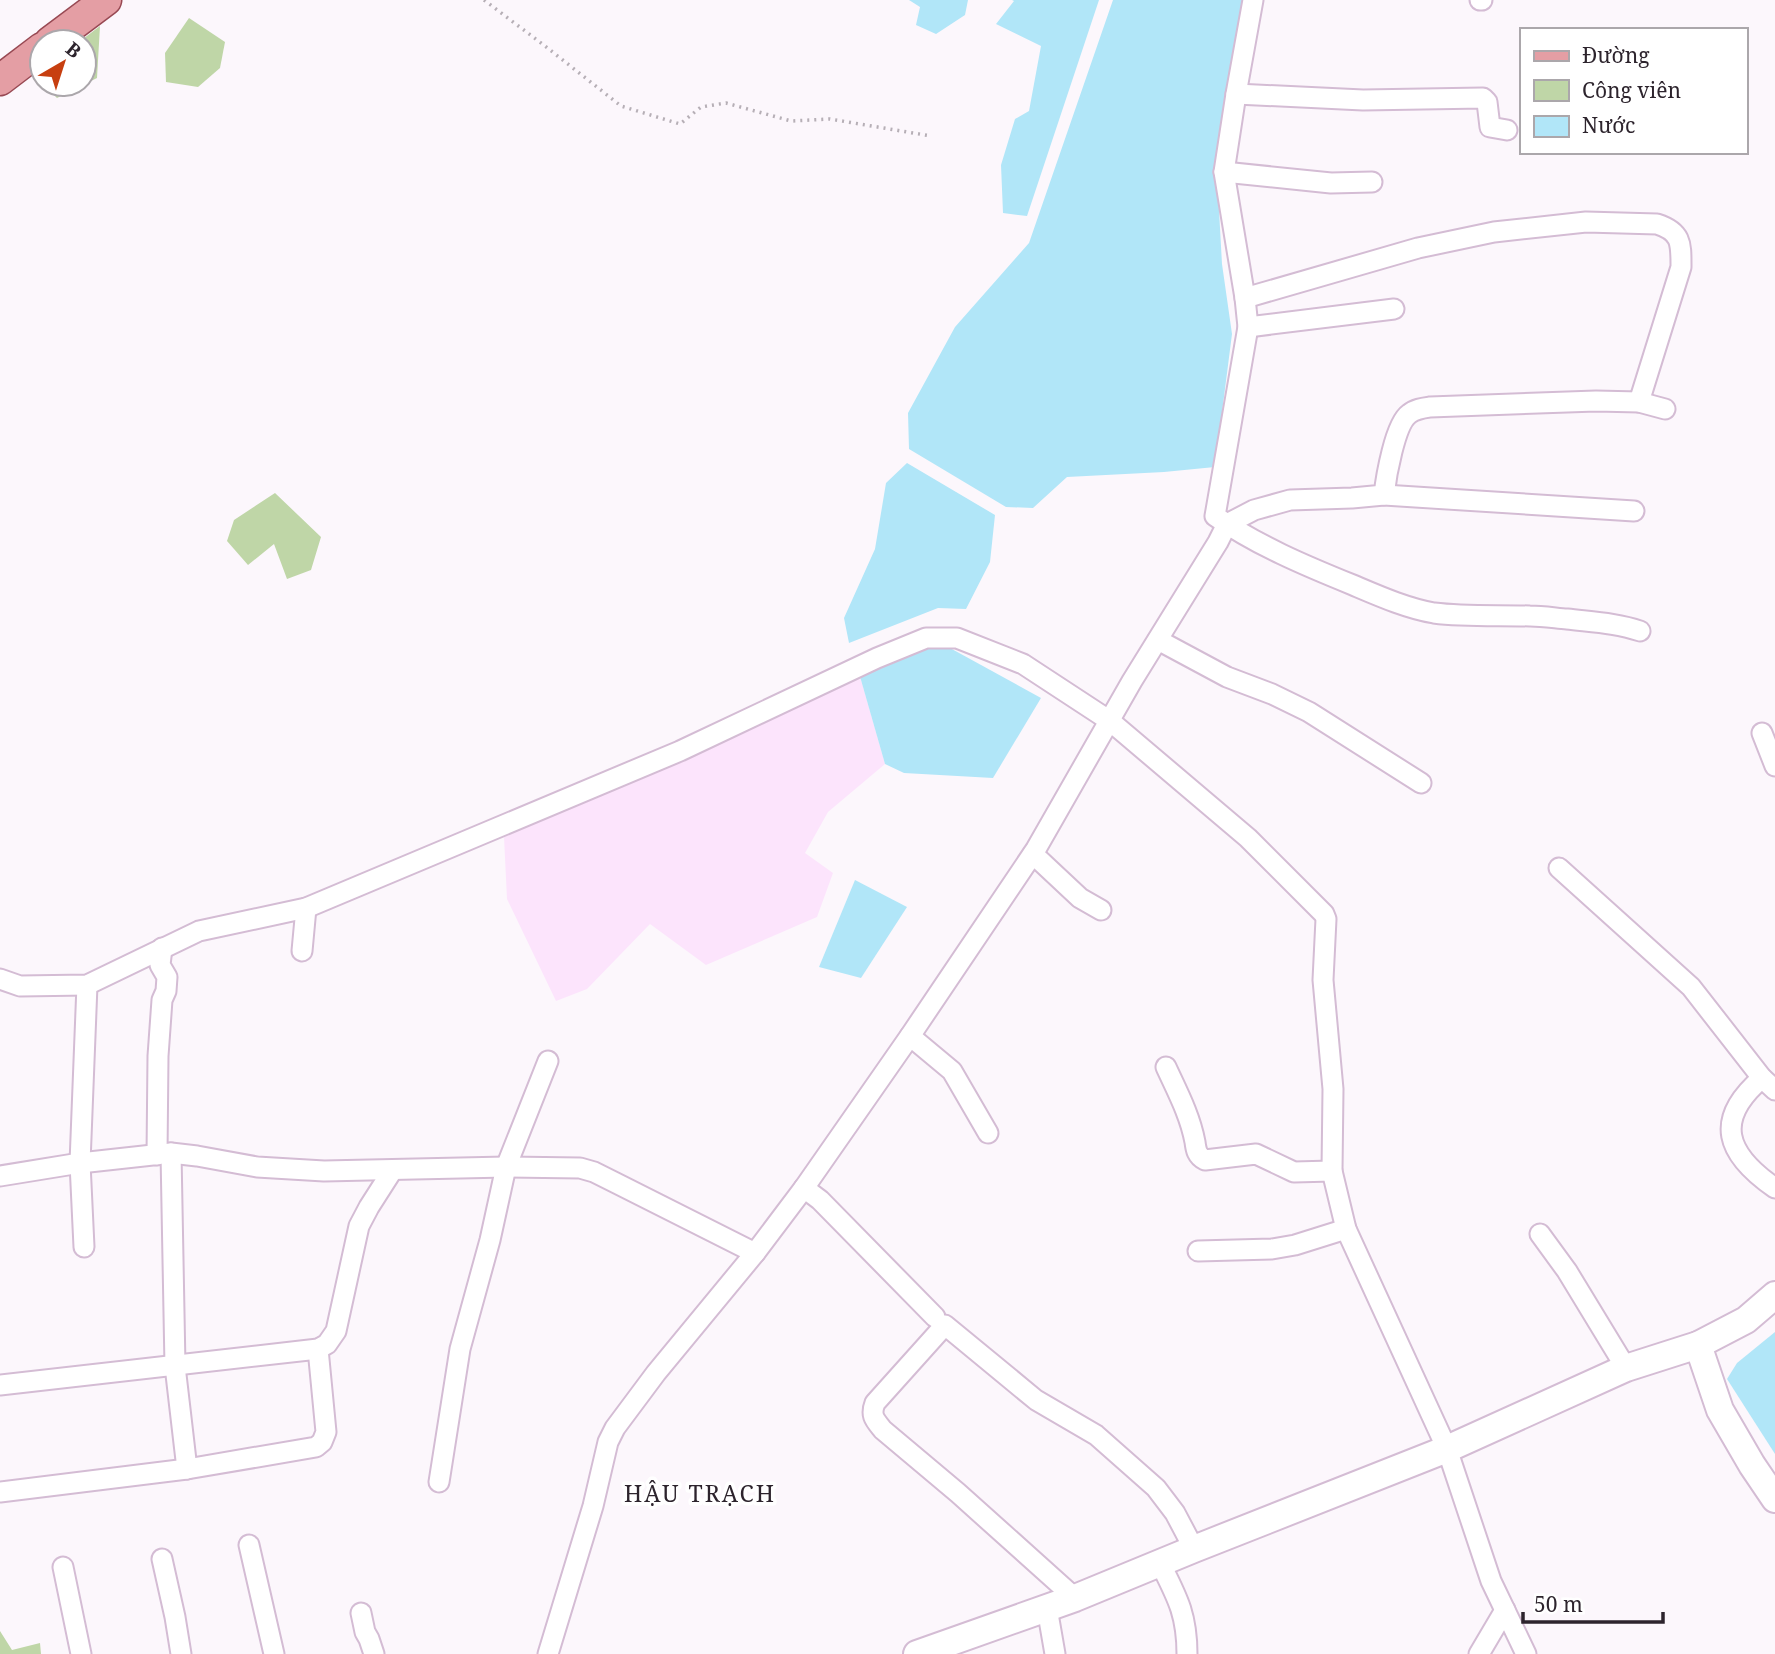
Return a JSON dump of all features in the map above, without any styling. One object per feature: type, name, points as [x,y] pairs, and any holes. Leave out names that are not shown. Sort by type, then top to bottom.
[{"type":"main road","points":[[69,28],[106,0]]},
{"type":"main road","points":[[0,80],[28,59]]},
{"type":"street","points":[[1253,0],[1224,172],[1248,327],[1215,516],[1316,570],[1416,609],[1434,613],[1593,621],[1626,626],[1640,632]]},
{"type":"street","points":[[1236,94],[1363,100],[1483,98],[1487,102],[1490,127],[1507,130]]},
{"type":"street","points":[[1224,172],[1331,183],[1373,181]]},
{"type":"street","points":[[1245,298],[1418,248],[1494,232],[1586,222],[1657,224],[1668,228],[1677,236],[1681,246],[1681,267],[1639,402]]},
{"type":"street","points":[[1248,327],[1394,309]]},
{"type":"street","points":[[1384,495],[1388,464],[1400,425],[1411,411],[1430,407],[1596,401],[1639,402],[1665,409]]},
{"type":"street","points":[[548,1654],[593,1506],[608,1442],[615,1428],[656,1373],[755,1254],[910,1036],[1032,854],[1227,524],[1254,510],[1290,500],[1384,495],[1634,511]]},
{"type":"street","points":[[0,979],[20,986],[87,985],[199,931],[306,908],[680,751],[877,658],[926,638],[957,638],[1023,664],[1110,721],[1248,838],[1324,914],[1323,981],[1333,1089],[1332,1171],[1346,1229],[1447,1449],[1491,1581],[1525,1654]]},
{"type":"street","points":[[1158,640],[1227,677],[1309,712],[1421,783]]},
{"type":"street","points":[[1762,733],[1775,766]]},
{"type":"street","points":[[1032,854],[1080,898],[1101,910]]},
{"type":"street","points":[[1559,868],[1691,987],[1769,1084],[1748,1090],[1733,1113],[1731,1126],[1734,1146],[1745,1164],[1775,1188]]},
{"type":"street","points":[[302,951],[306,908]]},
{"type":"street","points":[[162,948],[160,965],[167,977],[162,1000],[158,1056],[175,1366],[187,1469]]},
{"type":"street","points":[[85,1247],[80,1163],[87,985]]},
{"type":"street","points":[[910,1036],[952,1071],[988,1133]]},
{"type":"street","points":[[439,1482],[460,1349],[490,1240],[506,1167],[548,1061]]},
{"type":"street","points":[[1166,1067],[1178,1092],[1201,1159],[1256,1154],[1294,1172],[1332,1171]]},
{"type":"street","points":[[0,1176],[80,1163],[164,1154],[282,1169],[392,1171],[506,1167],[580,1168],[594,1172],[755,1254]]},
{"type":"street","points":[[0,1385],[318,1349],[327,1343],[336,1331],[359,1226],[392,1171]]},
{"type":"street","points":[[804,1188],[820,1200],[935,1317]]},
{"type":"street","points":[[1198,1251],[1295,1245],[1346,1229]]},
{"type":"street","points":[[1540,1234],[1567,1271],[1626,1368]]},
{"type":"street","points":[[917,1654],[1075,1598],[1447,1449],[1626,1368],[1698,1345],[1746,1320],[1775,1295]]},
{"type":"street","points":[[1075,1598],[1003,1532],[883,1430],[873,1418],[875,1403],[945,1325],[1036,1400],[1096,1435],[1156,1488],[1175,1513],[1194,1549]]},
{"type":"street","points":[[1698,1345],[1720,1410],[1775,1499]]},
{"type":"street","points":[[0,1492],[187,1469],[316,1447],[322,1442],[326,1432],[318,1349]]},
{"type":"street","points":[[250,1545],[274,1654]]},
{"type":"street","points":[[162,1559],[181,1654]]},
{"type":"street","points":[[1160,1563],[1178,1599],[1185,1621],[1187,1654]]},
{"type":"street","points":[[63,1567],[81,1654]]},
{"type":"street","points":[[1047,1608],[1055,1654]]},
{"type":"street","points":[[1479,1654],[1505,1610]]},
{"type":"street","points":[[361,1613],[374,1654]]},
{"type":"path","points":[[484,0],[621,106],[680,124],[701,107],[726,103],[791,121],[830,119],[931,136]]},
{"type":"shaded area","points":[[859,673],[885,764],[828,812],[805,853],[833,873],[817,917],[706,965],[650,924],[587,989],[556,1001],[507,899],[504,837]]},
{"type":"green space","points":[[189,18],[225,42],[220,68],[198,87],[166,82],[165,53]]},
{"type":"green space","points":[[100,26],[98,61],[98,28]]},
{"type":"green space","points":[[275,493],[321,537],[311,570],[287,579],[274,544],[248,565],[227,541],[234,520]]},
{"type":"green space","points":[[0,1631],[12,1650],[40,1643],[41,1654],[0,1654]]},
{"type":"water","points":[[909,0],[968,0],[965,15],[936,34],[916,25],[920,7]]},
{"type":"water","points":[[1012,0],[1099,0],[1027,216],[1003,213],[1001,165],[1015,119],[1029,111],[1041,46],[996,24],[1014,1]]},
{"type":"water","points":[[1113,0],[1246,0],[1217,174],[1222,264],[1232,334],[1215,467],[1067,477],[1033,508],[1006,507],[909,449],[908,413],[955,327],[1029,243]]},
{"type":"water","points":[[907,463],[995,515],[990,562],[966,609],[938,608],[849,643],[844,618],[875,549],[886,483]]},
{"type":"water","points":[[918,645],[950,648],[1041,698],[993,778],[904,773],[885,764],[859,673]]},
{"type":"water","points":[[855,880],[907,907],[861,978],[819,967]]},
{"type":"water","points":[[1775,1332],[1775,1454],[1727,1379],[1737,1363]]},
{"type":"district","name":"HẬU TRẠCH","points":[[700,1494]]}]
